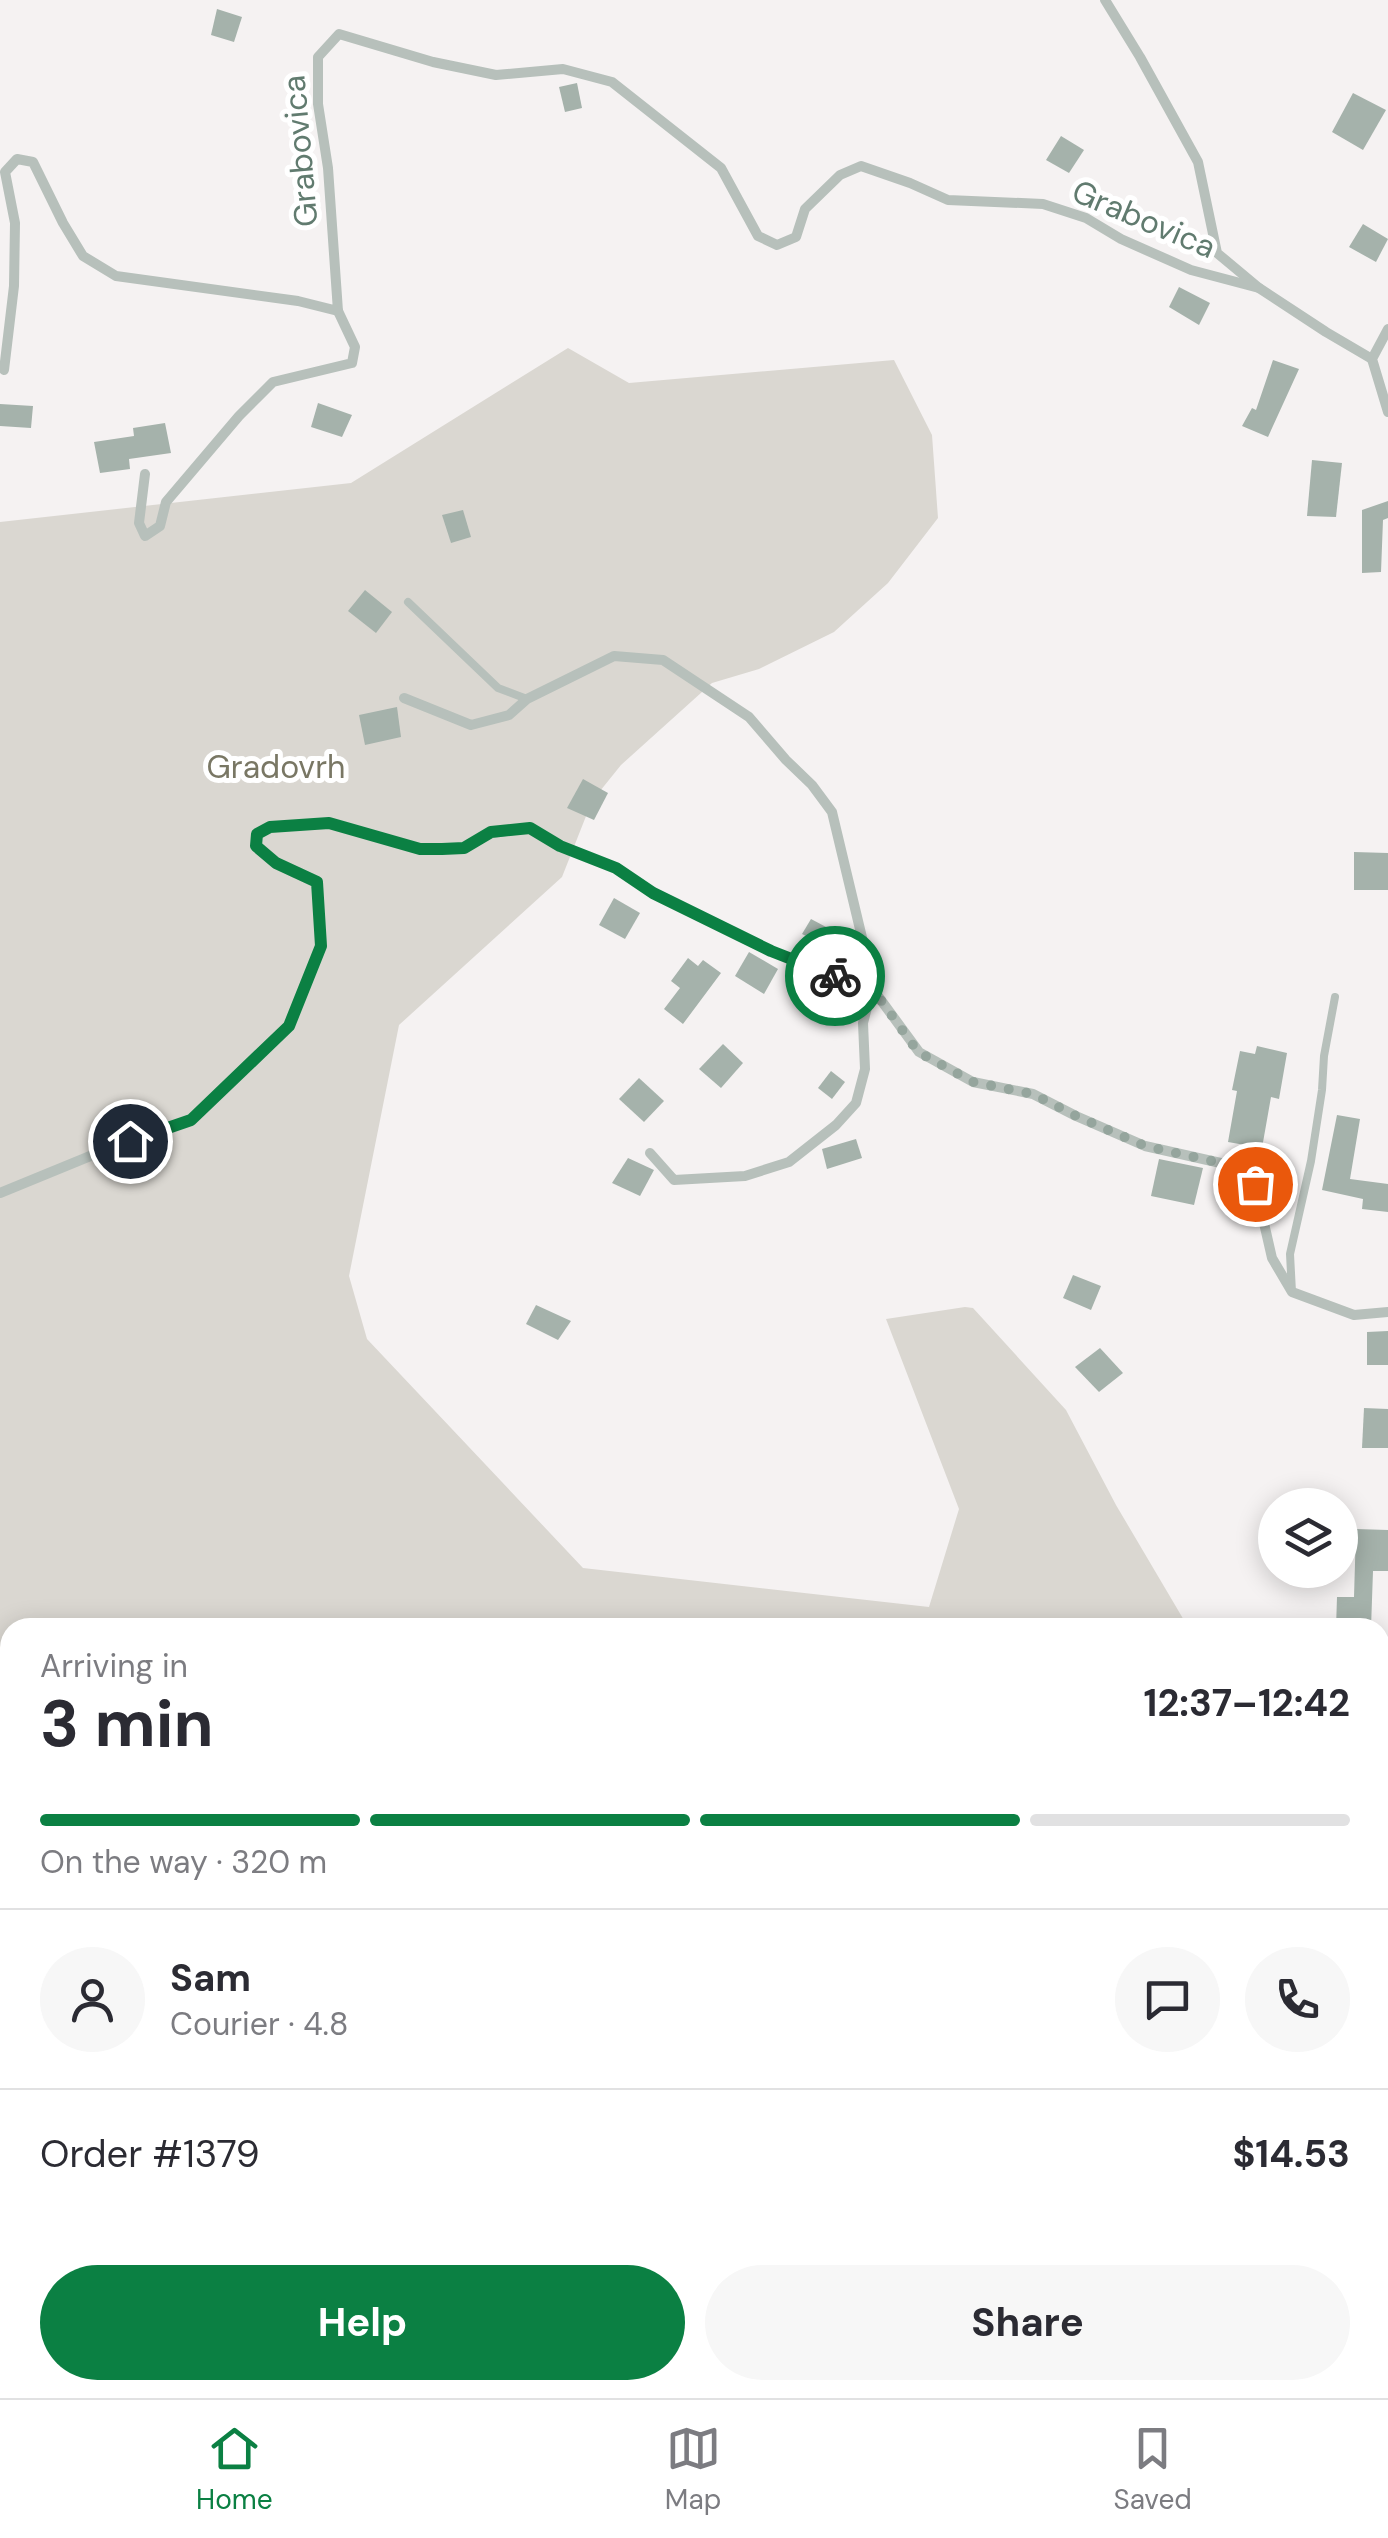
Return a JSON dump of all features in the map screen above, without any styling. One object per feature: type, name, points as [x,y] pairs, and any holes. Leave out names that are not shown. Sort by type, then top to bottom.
[{"type":"street","name":"Grabovica","points":[[1104,0],[1198,162],[1217,253],[1259,288],[1372,359]]},
{"type":"street","name":"Grabovica","points":[[145,474],[139,522],[145,536],[160,526],[166,502],[186,477],[273,382],[352,363],[355,346],[338,311],[328,168],[318,104],[318,57],[340,34],[432,62],[496,75],[563,69],[612,82],[721,168],[758,236],[777,245],[796,236],[805,209],[840,175],[861,166],[948,200],[1043,204],[1086,218],[1120,239],[1192,270],[1259,288]]},
{"type":"street","points":[[4,370],[14,286],[15,223],[5,172],[17,159],[33,162],[83,256],[116,276],[298,301],[338,311]]},
{"type":"street","points":[[1388,329],[1372,359],[1388,412]]},
{"type":"street","points":[[404,698],[471,725],[508,715],[527,699],[614,656],[663,660],[749,716],[832,812],[875,992],[918,1052],[973,1082],[1033,1094],[1145,1146],[1234,1166],[1255,1184],[1272,1258],[1292,1292],[1354,1315],[1388,1312]]},
{"type":"street","points":[[0,1193],[191,1120],[289,1026],[321,946],[317,882],[276,863],[256,846],[257,834],[270,827],[329,823],[420,849],[464,848],[491,832],[530,828],[560,846],[616,868],[653,893],[771,951],[875,992]]},
{"type":"street","points":[[650,1152],[674,1180],[745,1176],[789,1162],[836,1125],[856,1103],[865,1069],[862,1023],[875,992]]},
{"type":"lane","points":[[408,602],[498,688],[527,699]]},
{"type":"lane","points":[[1292,1292],[1290,1254],[1310,1161],[1335,996]]},
{"type":"green space","name":"Gradovrh","points":[[568,348],[629,383],[894,360],[932,435],[938,518],[888,583],[834,632],[759,669],[712,683],[621,765],[592,801],[562,877],[399,1025],[349,1276],[367,1339],[583,1568],[929,1607],[959,1509],[886,1319],[973,1308],[1066,1410],[1183,1618],[0,1618],[0,522],[351,483]]},
{"type":"building","points":[[217,9],[242,17],[234,42],[211,35]]},
{"type":"building","points":[[577,83],[582,108],[565,112],[559,87]]},
{"type":"building","points":[[1353,93],[1386,110],[1363,150],[1332,132]]},
{"type":"building","points":[[1061,136],[1084,150],[1069,173],[1046,160]]},
{"type":"building","points":[[1363,224],[1388,239],[1376,262],[1349,247]]},
{"type":"building","points":[[1179,287],[1210,303],[1199,325],[1169,307]]},
{"type":"building","points":[[1273,360],[1299,369],[1268,437],[1242,426],[1252,408],[1256,410]]},
{"type":"building","points":[[318,403],[352,415],[342,437],[311,427]]},
{"type":"building","points":[[0,404],[33,406],[31,428],[0,426]]},
{"type":"building","points":[[165,423],[171,453],[129,459],[130,469],[100,473],[94,442],[134,436],[133,428]]},
{"type":"building","points":[[1312,460],[1342,463],[1336,517],[1307,516]]},
{"type":"building","points":[[1388,501],[1388,518],[1383,520],[1381,572],[1362,573],[1362,510]]},
{"type":"building","points":[[463,510],[471,537],[451,543],[442,515]]},
{"type":"building","points":[[365,590],[392,612],[376,633],[348,611]]},
{"type":"building","points":[[397,707],[401,737],[365,745],[359,715]]},
{"type":"building","points":[[583,779],[608,793],[594,820],[567,808]]},
{"type":"building","points":[[1354,852],[1388,853],[1388,890],[1354,890]]},
{"type":"building","points":[[614,898],[640,913],[625,939],[599,925]]},
{"type":"building","points":[[811,919],[828,928],[820,943],[802,934]]},
{"type":"building","points":[[832,935],[855,946],[856,965],[825,950]]},
{"type":"building","points":[[749,952],[778,969],[764,994],[735,976]]},
{"type":"building","points":[[688,958],[698,966],[703,960],[721,973],[683,1024],[664,1009],[680,988],[671,981]]},
{"type":"building","points":[[723,1044],[743,1063],[721,1088],[699,1069]]},
{"type":"building","points":[[1257,1046],[1287,1053],[1279,1099],[1271,1097],[1262,1148],[1228,1142],[1240,1051],[1255,1054]]},
{"type":"building","points":[[831,1071],[845,1082],[832,1099],[818,1088]]},
{"type":"building","points":[[639,1078],[664,1101],[644,1122],[619,1099]]},
{"type":"building","points":[[1337,1115],[1360,1119],[1350,1179],[1388,1184],[1388,1212],[1362,1209],[1363,1199],[1322,1190]]},
{"type":"building","points":[[856,1139],[862,1158],[827,1169],[822,1149]]},
{"type":"building","points":[[628,1158],[654,1170],[640,1196],[612,1183]]},
{"type":"building","points":[[1159,1159],[1203,1168],[1194,1205],[1151,1196]]},
{"type":"building","points":[[1073,1275],[1101,1286],[1091,1310],[1063,1298]]},
{"type":"building","points":[[536,1305],[571,1321],[558,1340],[526,1324]]},
{"type":"building","points":[[1388,1331],[1388,1365],[1367,1365],[1367,1332]]},
{"type":"building","points":[[1100,1348],[1123,1373],[1099,1392],[1075,1367]]},
{"type":"building","points":[[1364,1408],[1388,1409],[1388,1448],[1362,1448]]},
{"type":"building","points":[[1358,1529],[1388,1530],[1388,1571],[1373,1571],[1371,1618],[1336,1618],[1337,1597],[1354,1597],[1354,1588],[1358,1588]]},
{"type":"way so far","points":[[835,976],[875,992],[918,1052],[973,1082],[1033,1094],[1145,1146],[1234,1166],[1255,1184]]},
{"type":"route","points":[[130,1141],[191,1120],[289,1026],[321,946],[317,882],[276,863],[256,846],[257,834],[270,827],[329,823],[420,849],[464,848],[491,832],[530,828],[560,846],[616,868],[653,893],[771,951],[835,976]]}]
